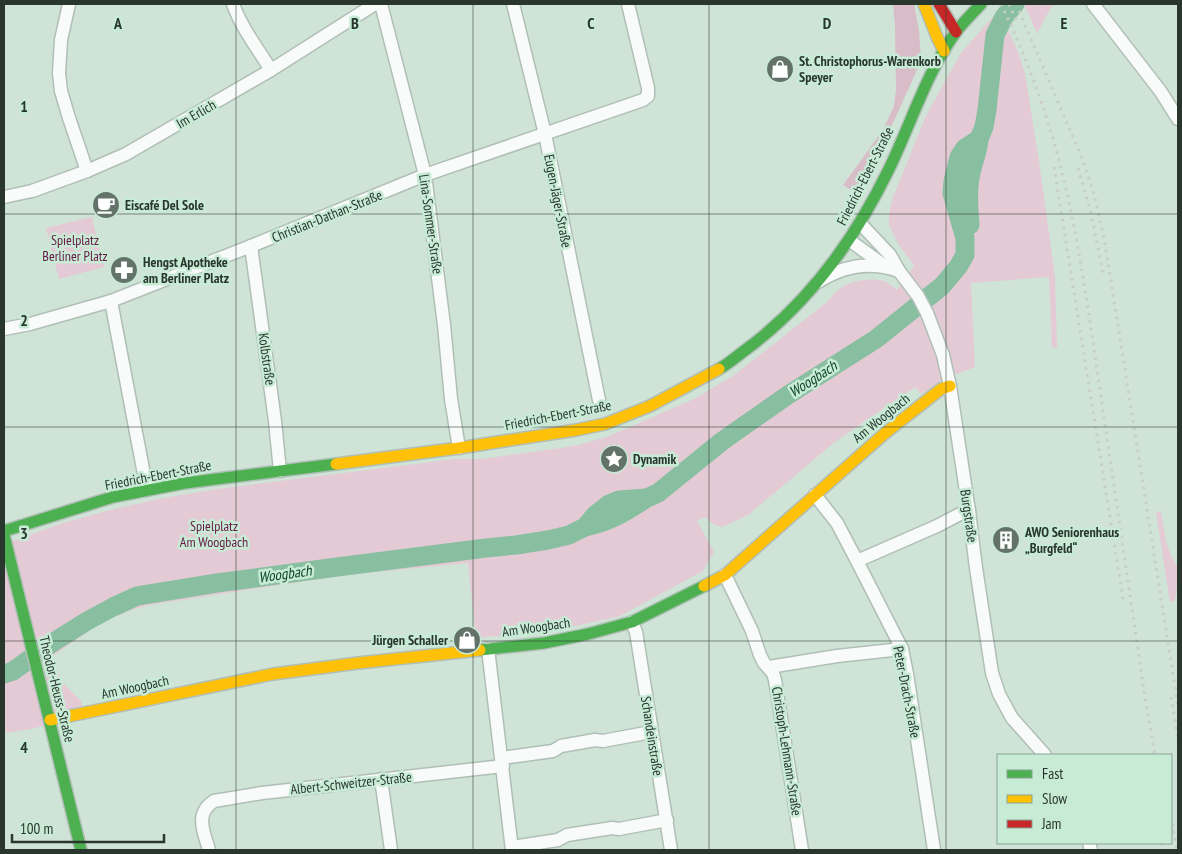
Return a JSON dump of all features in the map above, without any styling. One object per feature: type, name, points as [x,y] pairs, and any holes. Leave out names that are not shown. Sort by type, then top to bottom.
[{"type":"main road","points":[[924,4],[944,51]]},
{"type":"main road","points":[[939,4],[956,32]]},
{"type":"main road","name":"Friedrich-Ebert-Straße","points":[[4,531],[113,497],[147,490],[186,483],[459,448],[576,430],[603,420],[617,420],[650,406],[722,367],[759,340],[780,322],[815,284],[860,223],[889,169],[944,51],[956,32],[982,4]]},
{"type":"main road","name":"Am Woogbach","points":[[50,720],[273,674],[563,640],[632,622],[724,575],[884,434],[941,390],[950,386]]},
{"type":"main road","name":"Theodor-Heuss-Straße","points":[[4,535],[81,850]]},
{"type":"street","points":[[69,4],[61,40],[61,91],[87,170]]},
{"type":"street","points":[[233,4],[271,70]]},
{"type":"street","name":"Im Erlich","points":[[4,197],[32,190],[126,154],[271,70],[375,4]]},
{"type":"street","name":"Lina-Sommer-Straße","points":[[381,4],[425,175],[444,325],[451,399],[459,448]]},
{"type":"street","name":"Eugen-Jäger-Straße","points":[[513,4],[545,134],[599,400]]},
{"type":"street","name":"Christian-Dathan-Straße","points":[[4,329],[30,324],[111,301],[425,175],[643,100],[648,96],[648,88],[628,4]]},
{"type":"street","points":[[1093,4],[1161,92],[1178,119]]},
{"type":"street","name":"Burgstraße","points":[[860,223],[890,254],[897,272],[927,313],[943,355],[950,386],[992,673],[999,694],[1012,718],[1044,754]]},
{"type":"street","name":"Burgstraße","points":[[848,240],[897,272]]},
{"type":"street","name":"Kolbstraße","points":[[251,246],[280,471]]},
{"type":"street","points":[[815,284],[824,278],[857,266],[875,266],[897,272]]},
{"type":"street","points":[[111,301],[147,490]]},
{"type":"street","name":"Peter-Drach-Straße","points":[[816,495],[837,523],[902,649],[934,850]]},
{"type":"street","points":[[857,561],[969,511]]},
{"type":"street","name":"Christoph-Lehmann-Straße","points":[[724,575],[752,631],[760,655],[776,680],[802,850]]},
{"type":"street","name":"Schandeinstraße","points":[[632,622],[636,632],[671,850]]},
{"type":"street","points":[[488,649],[512,849],[558,840],[567,835],[612,828],[619,829],[667,820]]},
{"type":"street","points":[[769,667],[837,656],[902,649]]},
{"type":"street","name":"Albert-Schweitzer-Straße","points":[[209,850],[202,824],[203,811],[214,802],[228,798],[381,780],[502,762],[553,751],[569,744],[595,740],[603,741],[651,732]]},
{"type":"street","points":[[381,780],[391,850]]},
{"type":"green space","points":[[1024,4],[1053,4],[1037,33]]},
{"type":"green space","name":"Spielplatz Am Woogbach","points":[[999,10],[1018,52],[1025,74],[1055,277],[1057,347],[1052,348],[1049,277],[971,283],[975,367],[943,379],[922,394],[915,387],[836,441],[748,515],[722,527],[713,524],[705,517],[697,521],[714,552],[703,571],[620,616],[562,629],[476,638],[468,563],[344,575],[150,605],[111,618],[50,658],[65,685],[81,701],[85,717],[4,733],[4,544],[60,524],[163,498],[217,489],[455,459],[481,459],[561,448],[607,437],[694,399],[733,376],[847,284],[866,280],[878,280],[886,282],[897,290],[914,266],[897,242],[889,225],[889,213],[893,197],[926,116],[961,53]]},
{"type":"green space","name":"Spielplatz Berliner Platz","points":[[92,217],[104,267],[59,279],[46,228]]},
{"type":"green space","points":[[1161,511],[1166,542],[1178,568],[1175,601],[1170,602],[1156,512]]},
{"type":"shaded area","points":[[893,4],[914,4],[919,31],[921,61],[883,145],[862,186],[855,191],[843,185],[883,130],[894,106],[896,90]]},
{"type":"waterway","name":"Woogbach","points":[[4,674],[13,671],[87,621],[137,596],[217,583],[548,540],[569,535],[585,527],[595,515],[609,504],[619,500],[647,498],[658,493],[745,425],[876,339],[942,286],[958,267],[965,255],[965,238],[952,193],[953,181],[959,157],[965,148],[979,139],[984,127],[995,35],[1004,17],[1015,4]]},
{"type":"waterway","name":"Woogbach","points":[[970,225],[969,184],[979,139]]},
{"type":"waterway","name":"Woogbach","points":[[585,527],[616,516],[644,500]]},
{"type":"tunnel","points":[[599,400],[602,415]]},
{"type":"railway","points":[[1001,4],[1025,59],[1052,134],[1070,206],[1086,295],[1155,754]]},
{"type":"railway","points":[[1009,4],[1017,22]]},
{"type":"railway","points":[[1019,11],[1082,158],[1094,194],[1105,243],[1178,706]]},
{"type":"railway","points":[[1054,167],[1123,599]]},
{"type":"railway","points":[[1078,168],[1091,213],[1103,273]]},
{"type":"railway","points":[[1171,697],[1178,739]]},
{"type":"railway","points":[[1172,822],[1177,850]]},
{"type":"railway","points":[[1162,844],[1163,850]]},
{"type":"traffic: fast","points":[[719,369],[767,333],[788,313],[809,292],[845,245],[876,195],[897,152],[919,99],[945,48],[959,28],[981,4]]},
{"type":"traffic: fast","points":[[4,531],[113,497],[185,483],[336,464]]},
{"type":"traffic: fast","points":[[4,535],[81,850]]},
{"type":"traffic: fast","points":[[480,650],[544,643],[632,622],[704,586]]},
{"type":"traffic: slow","points":[[924,4],[944,51]]},
{"type":"traffic: slow","points":[[336,464],[459,448],[605,424],[650,406],[719,369]]},
{"type":"traffic: slow","points":[[704,586],[725,575],[884,434],[941,389],[950,386]]},
{"type":"traffic: slow","points":[[50,720],[273,674],[480,650]]},
{"type":"traffic: jam","points":[[939,4],[956,32]]},
{"type":"place","name":"St. Christophorus-Warenkorb Speyer","points":[[780,69]]},
{"type":"place","name":"Eiscafé Del Sole","points":[[106,205]]},
{"type":"place","name":"Hengst Apotheke am Berliner Platz","points":[[124,270]]},
{"type":"place","name":"Dynamik","points":[[614,459]]},
{"type":"place","name":"AWO Seniorenhaus „Burgfeld“","points":[[1006,540]]},
{"type":"place","name":"Jürgen Schaller","points":[[467,640]]}]
